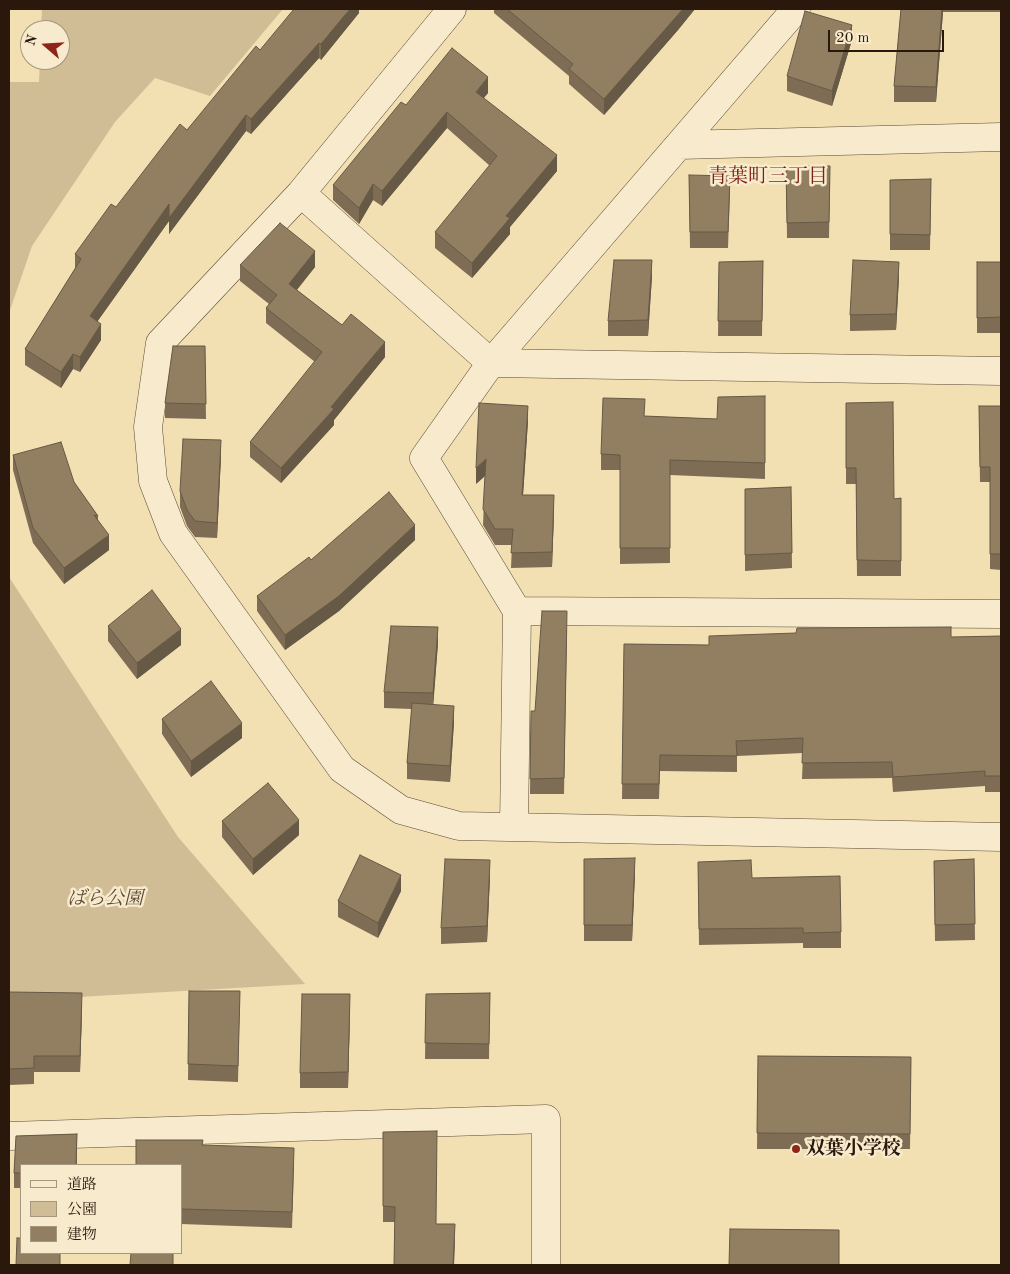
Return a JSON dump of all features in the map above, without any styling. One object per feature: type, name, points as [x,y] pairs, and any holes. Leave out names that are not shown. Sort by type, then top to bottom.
[{"type":"street","points":[[452,9],[302,193],[160,343],[148,427],[153,481],[173,533],[342,769],[401,810],[459,826],[1001,837]]},
{"type":"street","points":[[514,828],[517,611],[424,458],[490,362],[796,9]]},
{"type":"street","points":[[679,145],[1001,137]]},
{"type":"street","points":[[302,193],[490,362],[1001,371]]},
{"type":"street","points":[[517,611],[1001,614]]},
{"type":"street","points":[[9,1136],[546,1119],[546,1265]]},
{"type":"green space","points":[[42,9],[283,9],[210,96],[155,78],[115,122],[32,246],[9,313],[9,82],[39,82],[40,70],[70,70],[70,20],[41,20]]},
{"type":"green space","name":"ばら公園","points":[[9,577],[178,837],[305,984],[9,1001]]},
{"type":"building","points":[[294,9],[350,9],[321,44],[319,43],[251,119],[246,115],[169,218],[169,204],[90,316],[101,324],[80,357],[73,354],[61,372],[25,349],[81,259],[75,254],[111,204],[116,207],[180,124],[187,130],[256,46],[260,50]]},
{"type":"building","points":[[507,9],[683,9],[604,99],[569,69],[573,64]]},
{"type":"building","points":[[901,9],[942,9],[936,87],[894,86]]},
{"type":"building","points":[[805,11],[852,25],[832,91],[787,76]]},
{"type":"building","points":[[452,48],[488,77],[476,92],[557,155],[506,216],[510,218],[472,263],[435,232],[497,156],[447,112],[382,191],[373,184],[359,208],[333,185],[401,102],[406,105]]},
{"type":"building","points":[[786,166],[830,166],[829,222],[787,223]]},
{"type":"building","points":[[689,175],[730,176],[728,232],[690,232]]},
{"type":"building","points":[[931,179],[930,235],[890,234],[890,180]]},
{"type":"building","points":[[280,223],[315,251],[289,284],[342,325],[351,314],[385,342],[331,407],[334,409],[281,468],[250,442],[322,352],[266,308],[277,295],[240,265]]},
{"type":"building","points":[[614,260],[652,260],[648,320],[608,321]]},
{"type":"building","points":[[853,260],[899,262],[896,314],[850,315]]},
{"type":"building","points":[[763,261],[762,321],[718,321],[719,262]]},
{"type":"building","points":[[977,262],[1001,262],[1001,317],[977,318]]},
{"type":"building","points":[[173,346],[205,346],[206,404],[165,403]]},
{"type":"building","points":[[765,396],[765,463],[670,460],[670,548],[620,548],[620,455],[601,454],[603,398],[645,399],[644,416],[717,419],[718,397]]},
{"type":"building","points":[[893,402],[894,499],[901,498],[901,561],[857,560],[856,468],[846,468],[846,403]]},
{"type":"building","points":[[479,403],[528,406],[522,495],[554,495],[552,552],[511,553],[513,529],[495,529],[483,509],[486,459],[476,468]]},
{"type":"building","points":[[979,406],[1001,406],[1001,554],[990,554],[990,467],[980,467]]},
{"type":"building","points":[[183,439],[221,440],[217,523],[195,521],[187,510],[180,491]]},
{"type":"building","points":[[61,442],[74,482],[109,535],[64,568],[33,528],[13,455]]},
{"type":"building","points":[[791,487],[792,553],[745,555],[745,489]]},
{"type":"building","points":[[389,492],[415,525],[339,596],[285,635],[257,596],[309,557],[311,560]]},
{"type":"building","points":[[152,590],[181,629],[137,663],[108,626]]},
{"type":"building","points":[[542,611],[567,611],[564,778],[530,779],[531,711],[535,711]]},
{"type":"building","points":[[391,626],[438,627],[433,693],[384,692]]},
{"type":"building","points":[[951,627],[951,637],[1001,636],[1001,776],[985,776],[985,771],[893,777],[892,762],[802,763],[803,738],[736,741],[737,756],[660,755],[659,784],[622,784],[624,644],[709,645],[709,636],[796,633],[797,628]]},
{"type":"building","points":[[211,681],[242,723],[191,761],[162,719]]},
{"type":"building","points":[[412,703],[454,706],[450,766],[407,763]]},
{"type":"building","points":[[268,783],[299,820],[253,859],[222,821]]},
{"type":"building","points":[[360,855],[401,875],[378,923],[338,901]]},
{"type":"building","points":[[635,858],[632,925],[584,925],[584,859]]},
{"type":"building","points":[[445,859],[490,860],[487,926],[441,928]]},
{"type":"building","points":[[974,859],[975,924],[935,925],[934,861]]},
{"type":"building","points":[[751,860],[752,878],[840,876],[841,932],[803,933],[803,928],[699,929],[698,862]]},
{"type":"building","points":[[189,991],[240,991],[238,1066],[188,1064]]},
{"type":"building","points":[[9,992],[82,993],[80,1056],[34,1056],[34,1068],[9,1069]]},
{"type":"building","points":[[490,993],[489,1044],[425,1043],[426,994]]},
{"type":"building","points":[[302,994],[350,994],[348,1072],[300,1073]]},
{"type":"building","points":[[758,1056],[911,1057],[910,1134],[757,1133]]},
{"type":"building","points":[[437,1131],[436,1224],[455,1224],[453,1265],[394,1265],[395,1207],[383,1206],[383,1132]]},
{"type":"building","points":[[77,1134],[76,1164],[20,1164],[20,1173],[14,1173],[16,1136]]},
{"type":"building","points":[[136,1140],[203,1140],[202,1145],[294,1148],[292,1212],[182,1209],[182,1164],[136,1164]]},
{"type":"building","points":[[730,1229],[839,1230],[839,1265],[729,1265]]},
{"type":"building","points":[[17,1238],[20,1238],[20,1254],[60,1254],[60,1265],[16,1265]]},
{"type":"building","points":[[131,1254],[173,1254],[173,1265],[130,1265]]},
{"type":"place","name":"双葉小学校","points":[[796,1149]]},
{"type":"district","name":"青葉町三丁目","points":[[768,177]]}]
